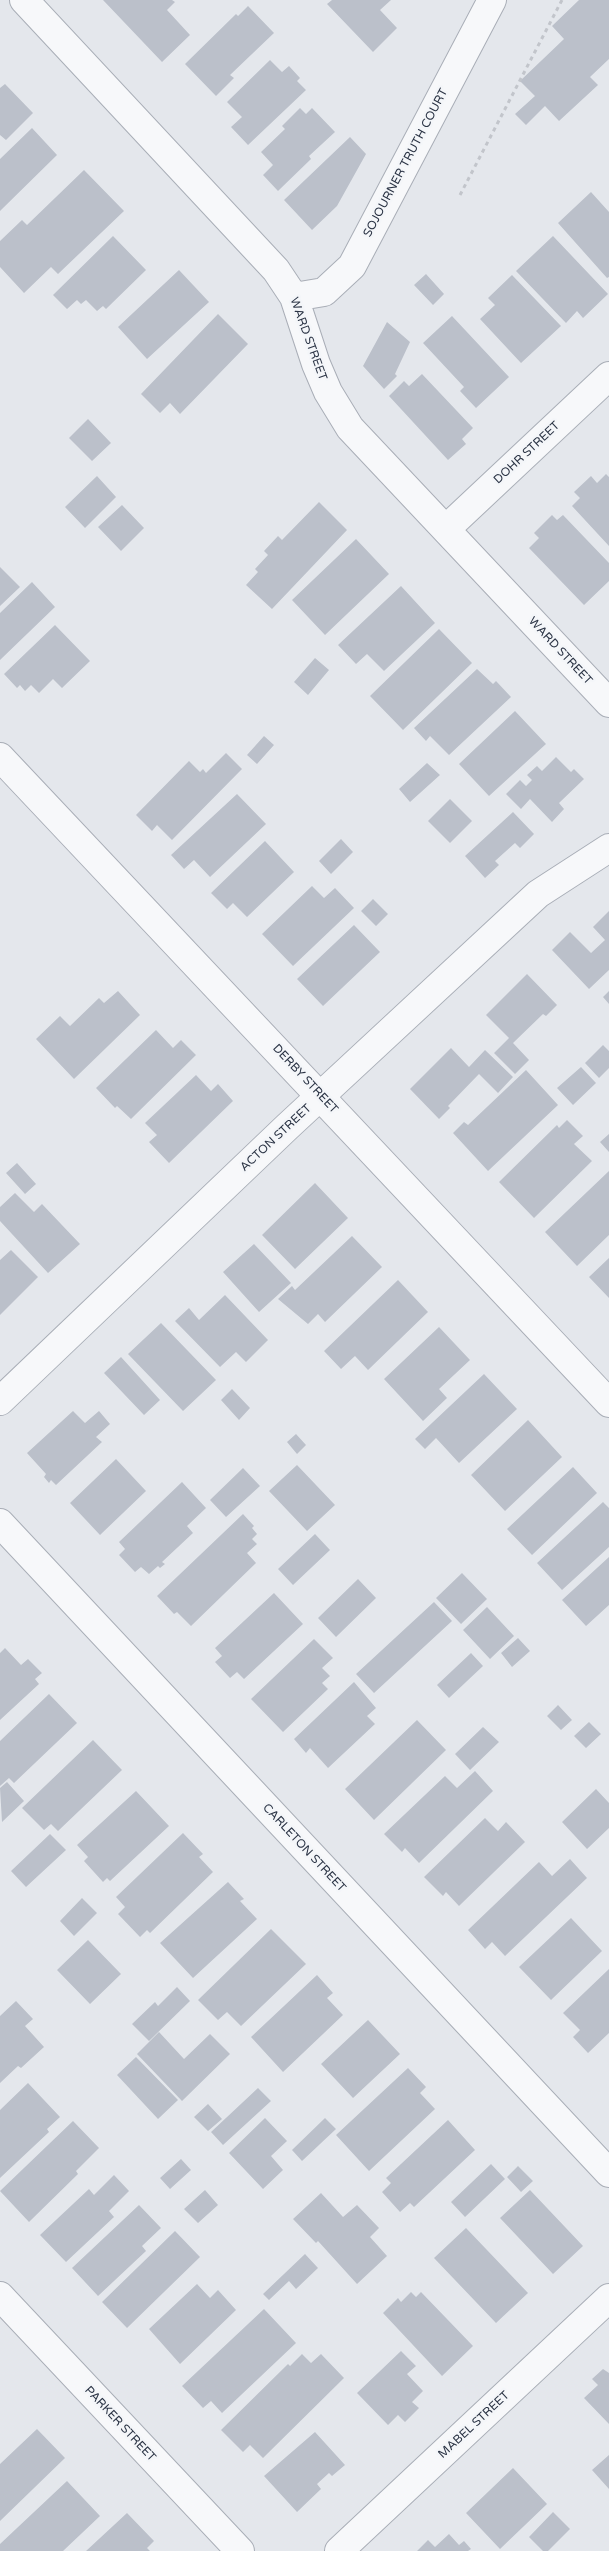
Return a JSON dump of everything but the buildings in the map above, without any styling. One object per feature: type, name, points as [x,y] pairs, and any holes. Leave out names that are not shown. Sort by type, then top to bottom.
[{"type":"street","name":"WARD STREET","points":[[24,0],[276,270],[294,297],[325,385],[350,428],[609,703]]},
{"type":"street","name":"SOJOURNER TRUTH COURT","points":[[294,297],[324,292],[352,266],[492,0]]},
{"type":"street","name":"DOHR STREET","points":[[446,529],[609,376]]},
{"type":"street","name":"DERBY STREET","points":[[0,756],[609,1403]]},
{"type":"street","name":"ACTON STREET","points":[[0,1401],[321,1096],[538,894],[609,848]]},
{"type":"street","name":"CARLETON STREET","points":[[0,1522],[609,2173]]},
{"type":"street","name":"PARKER STREET","points":[[0,2296],[240,2551]]},
{"type":"street","name":"MABEL STREET","points":[[338,2551],[609,2298]]},
{"type":"path","points":[[460,195],[562,0]]}]
